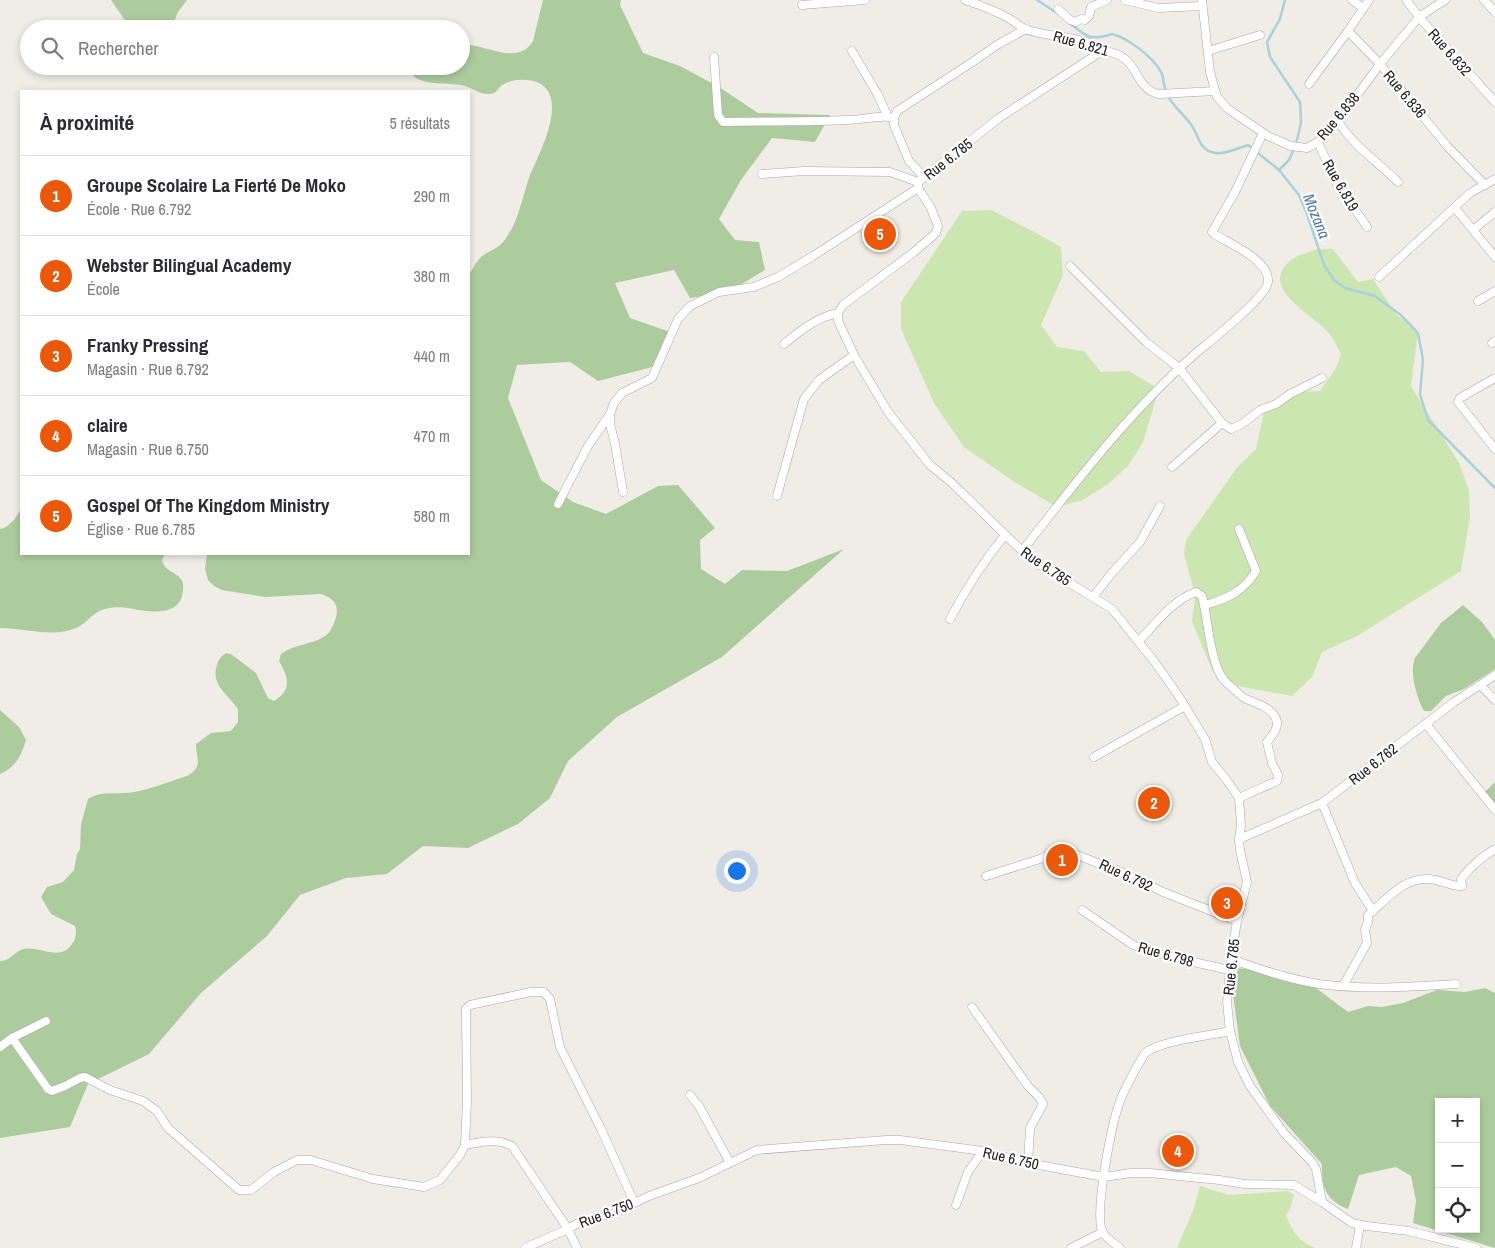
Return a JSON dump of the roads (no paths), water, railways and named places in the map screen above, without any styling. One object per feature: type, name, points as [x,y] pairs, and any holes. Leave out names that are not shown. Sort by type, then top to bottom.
[{"type":"street","points":[[802,5],[865,0]]},
{"type":"street","name":"Rue 6.821","points":[[965,0],[1008,18],[1026,29],[1060,38],[1078,40],[1098,47],[1102,52],[1114,52],[1126,58],[1146,88],[1152,93],[1215,91]]},
{"type":"street","points":[[1058,9],[1070,20],[1076,22],[1081,19],[1085,20],[1089,16],[1091,7],[1107,0]]},
{"type":"street","points":[[1125,0],[1158,8],[1202,3]]},
{"type":"street","points":[[1352,0],[1363,8]]},
{"type":"street","points":[[1309,84],[1369,0]]},
{"type":"street","name":"Rue 6.832","points":[[1407,0],[1419,17],[1495,102]]},
{"type":"street","name":"Rue 6.838","points":[[1202,3],[1210,72],[1217,97],[1228,109],[1263,133],[1281,142],[1307,148],[1318,142],[1338,121],[1380,64],[1419,17],[1445,0]]},
{"type":"street","points":[[1484,0],[1495,12]]},
{"type":"street","points":[[714,57],[718,115],[723,122],[874,118],[891,116],[897,110],[997,45],[1026,29]]},
{"type":"street","name":"Rue 6.836","points":[[1348,31],[1380,64],[1448,146],[1485,185]]},
{"type":"street","points":[[1208,51],[1260,35]]},
{"type":"street","points":[[852,51],[891,116],[909,161],[920,182]]},
{"type":"street","name":"Rue 6.785","points":[[1102,52],[999,118],[920,182],[938,226],[936,234],[842,305],[838,313],[838,321],[854,355],[888,412],[930,465],[952,483],[1005,535],[1037,563],[1112,609],[1139,641],[1185,706],[1204,739],[1212,762],[1239,798],[1241,826],[1239,840],[1247,882],[1237,921],[1229,970],[1227,1002],[1230,1031],[1238,1062],[1250,1086],[1284,1133],[1312,1162],[1316,1169],[1322,1202]]},
{"type":"street","points":[[1338,121],[1351,138],[1398,182]]},
{"type":"street","points":[[1022,551],[1129,419],[1179,368],[1253,304],[1268,285],[1268,277],[1263,266],[1248,254],[1212,232],[1235,192],[1263,133]]},
{"type":"street","name":"Rue 6.819","points":[[1318,142],[1336,182],[1367,227]]},
{"type":"street","points":[[762,174],[804,171],[890,172],[920,182]]},
{"type":"street","points":[[1379,277],[1470,193],[1495,179]]},
{"type":"street","points":[[558,504],[588,446],[610,414],[614,403],[622,393],[652,378],[678,319],[690,306],[719,292],[754,287],[778,277],[813,256],[920,182]]},
{"type":"street","points":[[1455,208],[1495,257]]},
{"type":"street","points":[[1473,230],[1495,212]]},
{"type":"street","points":[[1070,266],[1146,342],[1179,368],[1222,423],[1231,429],[1242,424],[1260,410],[1276,404],[1290,394],[1322,378]]},
{"type":"street","points":[[1478,301],[1495,291]]},
{"type":"street","points":[[784,344],[799,331],[827,315],[838,313]]},
{"type":"street","points":[[777,496],[804,399],[819,380],[854,355]]},
{"type":"street","points":[[1495,378],[1460,398],[1458,402],[1495,449]]},
{"type":"street","points":[[610,414],[610,424],[623,492]]},
{"type":"street","points":[[1172,467],[1222,423]]},
{"type":"street","points":[[1093,597],[1110,574],[1140,542],[1160,506]]},
{"type":"street","points":[[1204,605],[1220,602],[1238,591],[1248,583],[1256,571],[1239,529]]},
{"type":"street","points":[[950,619],[971,580],[1005,535]]},
{"type":"street","points":[[1139,641],[1176,603],[1189,594],[1196,592],[1202,596],[1214,660],[1223,679],[1244,697],[1271,712],[1276,722],[1276,729],[1267,742],[1272,764],[1278,775],[1277,781],[1239,798]]},
{"type":"street","name":"Rue 6.762","points":[[1239,840],[1322,804],[1426,724],[1495,675]]},
{"type":"street","points":[[1480,685],[1495,700]]},
{"type":"street","points":[[1094,757],[1185,706]]},
{"type":"street","points":[[1426,724],[1495,810]]},
{"type":"street","points":[[1322,804],[1355,883],[1373,911]]},
{"type":"street","points":[[1343,986],[1367,942],[1365,930],[1368,915],[1392,894],[1413,880],[1424,878],[1462,886],[1461,879],[1471,866],[1482,856],[1495,849]]},
{"type":"street","name":"Rue 6.792","points":[[986,876],[1040,859],[1058,851],[1069,852],[1237,921]]},
{"type":"street","name":"Rue 6.798","points":[[1082,910],[1134,945],[1160,955],[1229,970]]},
{"type":"street","points":[[1231,959],[1272,973],[1318,984],[1402,987],[1456,984]]},
{"type":"street","points":[[12,1038],[48,1089],[52,1091],[85,1077],[101,1086],[143,1101],[157,1111],[168,1128],[239,1190],[250,1190],[274,1172],[297,1160],[311,1160],[373,1178],[424,1187],[440,1180],[460,1155],[465,1144],[467,1101],[466,1009],[470,1005],[531,992],[544,992],[550,999],[560,1048],[601,1129],[634,1202]]},
{"type":"street","points":[[972,1007],[1043,1104],[1030,1128],[1028,1163]]},
{"type":"street","points":[[0,1047],[12,1038],[46,1021]]},
{"type":"street","points":[[1120,1248],[1103,1232],[1100,1214],[1104,1177],[1118,1106],[1124,1090],[1145,1052],[1150,1048],[1230,1031]]},
{"type":"street","points":[[690,1095],[699,1106],[730,1163]]},
{"type":"street","name":"Rue 6.750","points":[[577,1248],[568,1229],[580,1222],[614,1213],[634,1202],[699,1178],[757,1150],[886,1140],[900,1140],[983,1151],[1028,1163],[1104,1177],[1131,1173],[1150,1173],[1245,1184],[1294,1185],[1322,1202],[1344,1219],[1360,1225],[1409,1231],[1476,1248]]},
{"type":"street","points":[[465,1144],[503,1141],[512,1146],[568,1229],[525,1248]]},
{"type":"street","points":[[956,1204],[968,1172],[983,1151]]},
{"type":"street","points":[[1356,1248],[1360,1225]]},
{"type":"street","points":[[1071,1248],[1103,1232]]},
{"type":"waterway","name":"Mozana","points":[[1037,0],[1063,17]]},
{"type":"waterway","points":[[1285,0],[1280,19],[1267,42],[1270,57],[1300,102],[1301,123],[1296,144]]},
{"type":"waterway","name":"Mozana","points":[[1071,24],[1085,35],[1099,37],[1112,34],[1132,44],[1146,54],[1157,66],[1162,74],[1166,91]]},
{"type":"waterway","name":"Mozana","points":[[1168,96],[1192,125],[1201,144],[1206,149],[1211,152],[1223,153],[1248,145],[1279,170],[1299,195],[1324,265],[1334,280],[1345,288],[1375,296],[1402,316],[1418,333],[1423,360],[1420,394],[1428,420],[1495,488]]},
{"type":"waterway","points":[[1279,170],[1289,160],[1294,149]]},
{"type":"place","name":"Gospel Of The Kingdom Ministry","points":[[880,234]]},
{"type":"place","name":"Webster Bilingual Academy","points":[[1154,803]]},
{"type":"place","name":"Groupe Scolaire La Fierté De Moko","points":[[1062,860]]},
{"type":"place","name":"Franky Pressing","points":[[1227,903]]},
{"type":"place","name":"claire","points":[[1178,1151]]}]
